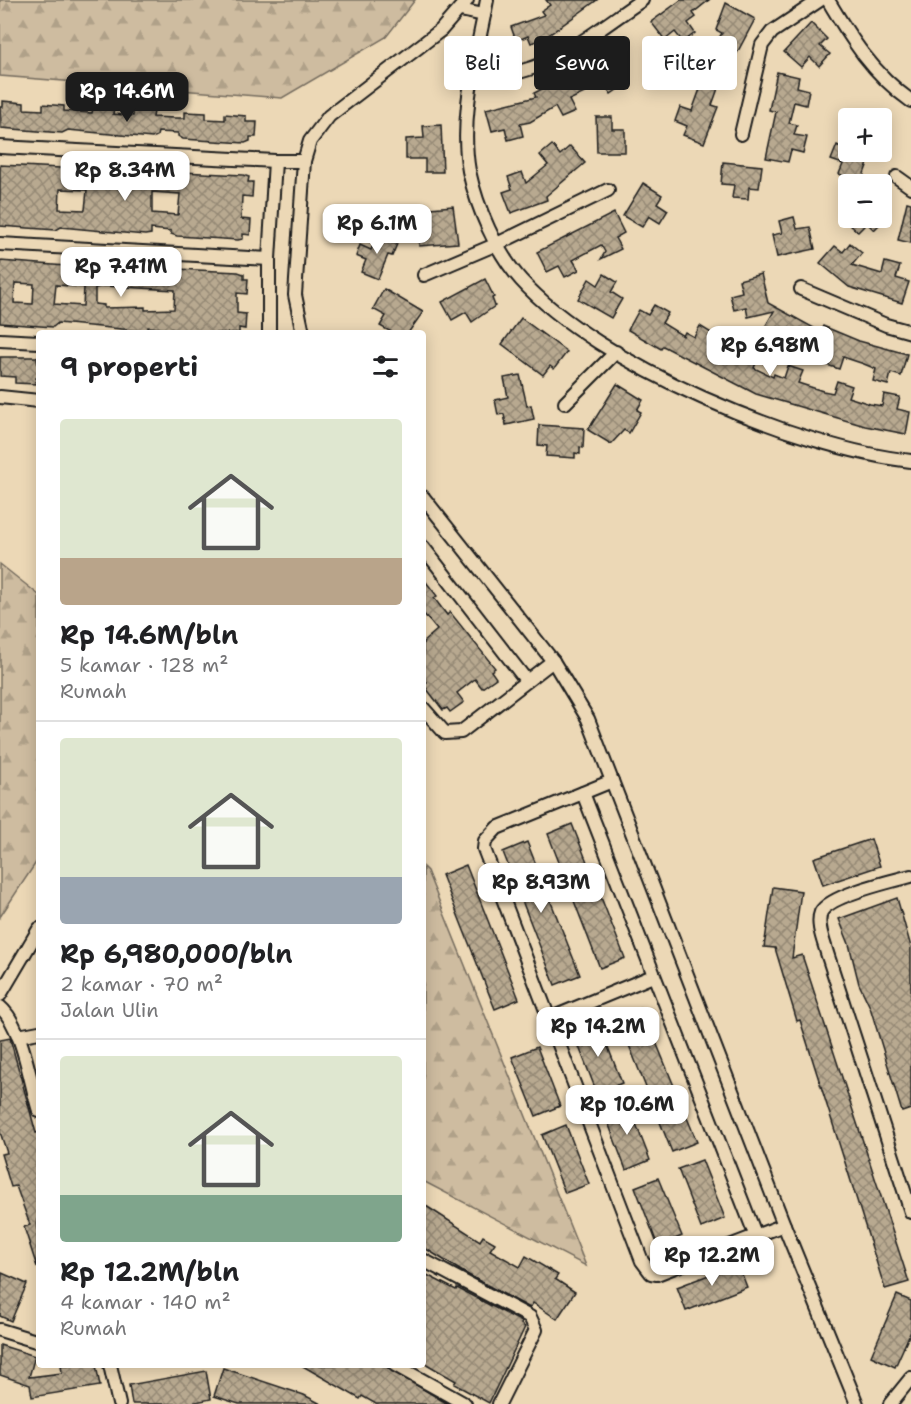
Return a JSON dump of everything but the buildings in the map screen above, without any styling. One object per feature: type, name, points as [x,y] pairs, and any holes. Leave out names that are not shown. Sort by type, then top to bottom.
[{"type":"street","points":[[480,36],[487,0]]},
{"type":"street","points":[[522,71],[553,58],[642,0]]},
{"type":"street","points":[[741,134],[762,45],[772,32],[820,0]]},
{"type":"street","points":[[828,0],[856,47],[881,76],[911,100]]},
{"type":"street","points":[[302,330],[295,295],[304,161],[310,141],[328,117],[426,43],[464,5],[484,15]]},
{"type":"street","points":[[471,90],[468,117],[469,170],[478,201],[497,244],[519,278],[540,300],[616,352],[700,397],[757,419],[860,452],[911,460]]},
{"type":"street","points":[[0,147],[304,161]]},
{"type":"street","points":[[269,330],[269,259],[275,161]]},
{"type":"street","points":[[897,177],[911,187]]},
{"type":"street","points":[[424,275],[497,244],[608,190]]},
{"type":"street","points":[[0,244],[269,259]]},
{"type":"street","points":[[801,289],[886,325],[911,332]]},
{"type":"street","points":[[0,340],[36,342]]},
{"type":"street","points":[[566,403],[616,352]]},
{"type":"street","points":[[0,397],[36,401]]},
{"type":"street","points":[[426,501],[553,661],[588,719],[784,1225],[857,1404]]},
{"type":"street","points":[[426,551],[526,680]]},
{"type":"street","points":[[426,711],[445,733],[461,732],[553,661]]},
{"type":"street","points":[[612,781],[496,828],[485,841],[486,860],[646,1268],[651,1273],[665,1272],[755,1234],[784,1225]]},
{"type":"street","points":[[583,794],[652,976],[755,1234]]},
{"type":"street","points":[[911,877],[848,896],[826,907],[820,920],[828,953],[911,1212]]},
{"type":"street","points":[[0,995],[36,934]]},
{"type":"street","points":[[549,1019],[652,976]]},
{"type":"street","points":[[0,1007],[6,1011],[18,1036],[36,1100]]},
{"type":"street","points":[[18,1036],[36,1033]]},
{"type":"street","points":[[426,1262],[530,1317],[535,1323],[536,1330],[499,1404]]},
{"type":"street","points":[[0,1330],[36,1341]]},
{"type":"street","points":[[111,1368],[119,1404]]},
{"type":"street","points":[[400,1368],[465,1404]]},
{"type":"street","points":[[890,1404],[911,1378]]},
{"type":"green space","points":[[0,0],[415,0],[386,37],[282,98],[0,76]]},
{"type":"green space","points":[[0,564],[36,593],[36,863],[0,917]]},
{"type":"green space","points":[[426,870],[427,871],[586,1266],[426,1183]]}]
